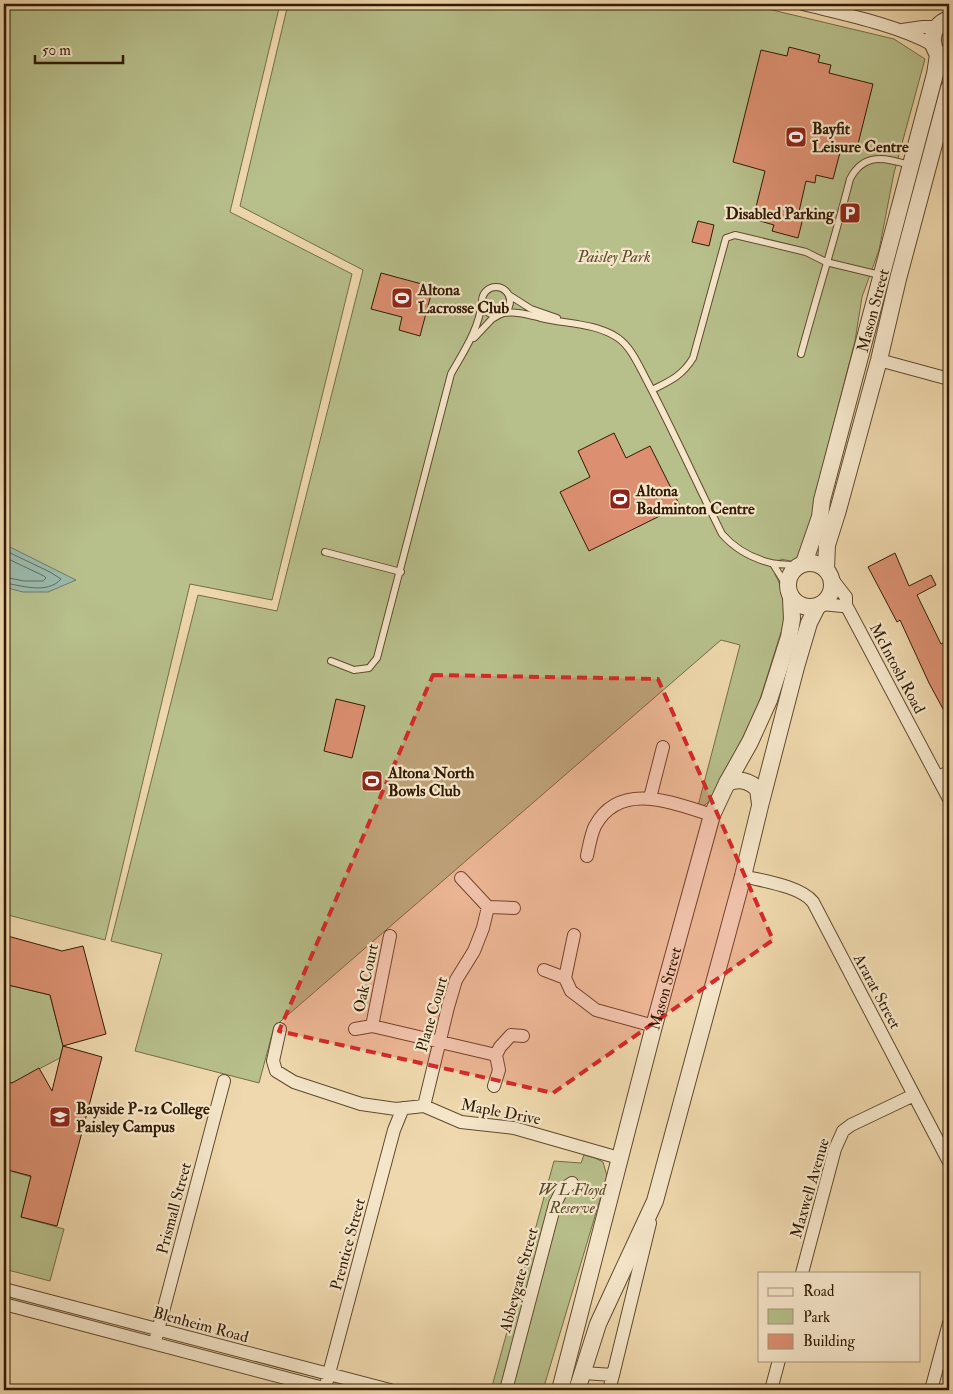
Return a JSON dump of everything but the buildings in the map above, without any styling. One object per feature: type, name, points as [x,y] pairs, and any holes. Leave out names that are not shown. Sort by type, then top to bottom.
[{"type":"street","points":[[803,4],[921,38],[940,54]]},
{"type":"street","points":[[900,31],[923,27],[945,19]]},
{"type":"street","name":"Mason Street","points":[[829,574],[827,545],[879,360],[890,278],[911,165],[940,54],[934,32],[945,19]]},
{"type":"street","name":"Mason Street","points":[[801,564],[820,517],[822,500],[949,88]]},
{"type":"street","points":[[879,360],[949,379]]},
{"type":"street","points":[[609,1390],[655,1201],[743,876],[796,666],[809,623],[819,606],[830,596],[832,590],[829,574],[816,563],[801,564],[789,578],[790,593],[800,605],[811,608],[819,606],[846,605]]},
{"type":"street","name":"McIntosh Road","points":[[829,574],[846,597],[846,605],[943,775],[949,799]]},
{"type":"street","name":"Mason Street","points":[[560,1390],[619,1158],[712,815],[750,742],[769,700],[789,637],[792,619],[790,593]]},
{"type":"street","points":[[650,798],[663,747]]},
{"type":"street","points":[[727,783],[735,779],[753,784],[758,789],[760,806]]},
{"type":"street","points":[[586,856],[594,827],[603,814],[627,799],[650,798],[712,815]]},
{"type":"street","name":"Ararat Street","points":[[743,876],[808,895],[949,1162]]},
{"type":"street","points":[[461,878],[488,907],[514,908]]},
{"type":"street","name":"Plane Court","points":[[424,1106],[456,980],[474,951],[483,928],[488,907]]},
{"type":"street","points":[[574,935],[567,961],[565,978],[572,991],[596,1010],[654,1026]]},
{"type":"street","name":"Oak Court","points":[[372,1026],[390,936]]},
{"type":"street","points":[[544,970],[565,978]]},
{"type":"street","name":"Oak Court","points":[[356,1029],[372,1026],[496,1055]]},
{"type":"street","name":"Maple Drive","points":[[280,1029],[273,1061],[276,1071],[294,1082],[361,1104],[396,1109],[424,1106],[461,1122],[514,1128],[619,1158]]},
{"type":"street","points":[[494,1086],[498,1070],[496,1055],[500,1047],[511,1035],[523,1036]]},
{"type":"street","name":"Prismall Street","points":[[154,1344],[224,1082]]},
{"type":"street","name":"Maxwell Avenue","points":[[802,1272],[835,1149],[843,1131],[851,1125],[914,1095]]},
{"type":"street","name":"Prentice Street","points":[[328,1389],[329,1374],[394,1130],[402,1108]]},
{"type":"street","name":"Abbeygate Street","points":[[506,1390],[555,1204],[562,1190],[572,1183]]},
{"type":"street","points":[[577,1390],[598,1324],[655,1201]]},
{"type":"street","name":"Blenheim Road","points":[[4,1289],[390,1390]]},
{"type":"street","name":"Blenheim Road","points":[[4,1304],[328,1389]]},
{"type":"street","points":[[931,1390],[949,1322]]},
{"type":"street","points":[[771,1390],[778,1362]]},
{"type":"street","points":[[583,1373],[613,1375]]},
{"type":"lane","points":[[801,354],[826,262],[833,247],[850,179],[854,172],[868,161],[877,158],[911,165]]},
{"type":"lane","points":[[652,390],[674,379],[686,370],[693,358],[726,238],[734,235],[806,252],[826,262],[890,278]]},
{"type":"lane","points":[[331,662],[354,670],[369,668],[377,658],[401,572],[451,374],[470,343],[478,324],[485,294],[493,288],[502,289],[531,309],[565,321],[601,330],[620,339],[634,357],[652,390],[722,534],[741,552],[773,564],[801,564]]},
{"type":"lane","points":[[470,343],[492,319],[502,314],[509,307],[509,295]]},
{"type":"lane","points":[[482,302],[488,312],[502,314],[518,312],[543,319],[565,321]]},
{"type":"lane","points":[[325,552],[401,572]]},
{"type":"lane","points":[[773,564],[790,593]]},
{"type":"highlighted area","points":[[433,675],[658,679],[773,940],[553,1093],[279,1031]]},
{"type":"green space","points":[[4,4],[280,4],[230,212],[352,274],[272,600],[190,584],[105,940],[4,914]]},
{"type":"green space","name":"Paisley Park","points":[[288,4],[747,4],[894,39],[925,59],[894,173],[879,250],[862,297],[855,341],[824,461],[826,469],[801,557],[795,562],[781,559],[775,574],[787,600],[787,633],[781,632],[756,712],[710,801],[703,806],[698,806],[740,645],[721,640],[274,1027],[259,1083],[135,1051],[162,954],[111,941],[198,595],[277,611],[363,270],[240,206]]},
{"type":"green space","points":[[4,984],[50,995],[63,1046],[60,1058],[12,1083],[4,1081]]},
{"type":"green space","name":"W L Floyd Reserve","points":[[584,1155],[603,1162],[607,1176],[543,1390],[491,1390],[554,1161],[581,1163]]},
{"type":"green space","points":[[4,1169],[31,1177],[21,1217],[64,1229],[50,1281],[4,1269]]},
{"type":"water","points":[[4,544],[76,580],[48,592],[23,592],[4,587]]},
{"type":"place","name":"Bayfit Leisure Centre","points":[[796,137]]},
{"type":"place","name":"Disabled Parking","points":[[850,213]]},
{"type":"place","name":"Altona Lacrosse Club","points":[[402,298]]},
{"type":"place","name":"Altona Badminton Centre","points":[[620,499]]},
{"type":"place","name":"Altona North Bowls Club","points":[[372,781]]},
{"type":"place","name":"Bayside P-12 College Paisley Campus","points":[[60,1117]]}]
